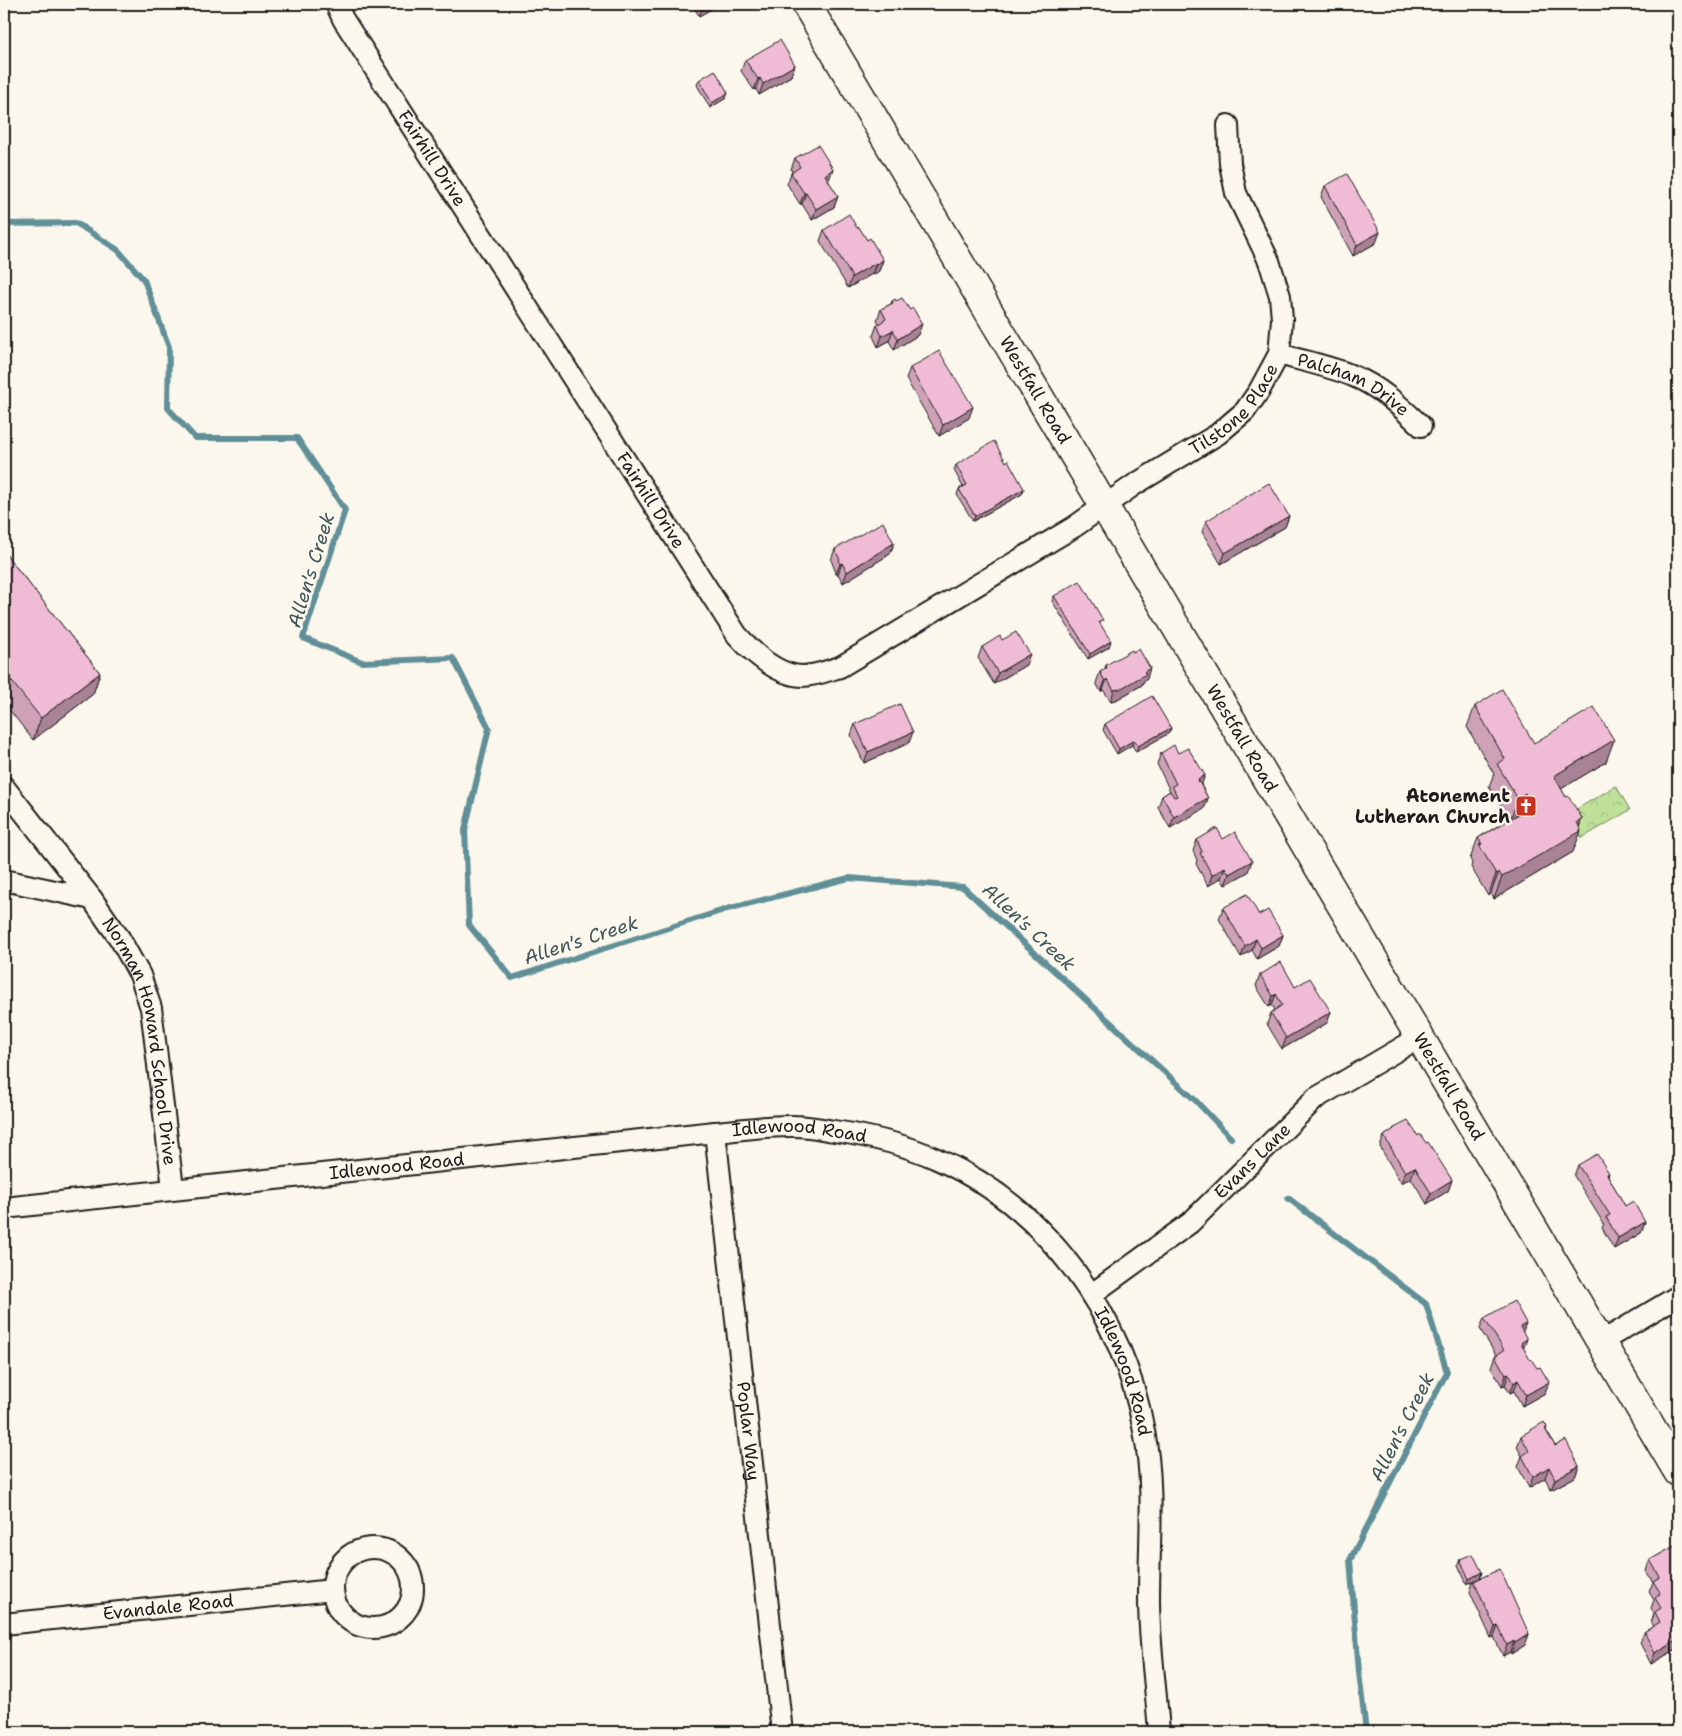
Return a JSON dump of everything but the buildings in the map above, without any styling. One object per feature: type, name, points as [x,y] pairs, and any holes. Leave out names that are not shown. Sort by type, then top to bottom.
[{"type":"street","name":"Fairhill Drive","points":[[336,4],[343,19],[738,635],[750,650],[771,666],[803,676],[840,667],[1074,527],[1105,505]]},
{"type":"street","name":"Westfall Road","points":[[806,4],[1678,1472]]},
{"type":"street","name":"Tilstone Place","points":[[1105,505],[1134,484],[1218,434],[1232,423],[1245,411],[1260,391],[1279,354],[1282,319],[1280,296],[1269,261],[1236,193],[1230,164],[1228,125]]},
{"type":"street","name":"Palcham Drive","points":[[1279,354],[1354,376],[1378,390],[1402,408],[1421,426]]},
{"type":"street","name":"Norman Howard School Drive","points":[[4,787],[92,899],[120,939],[140,975],[151,1008],[173,1188]]},
{"type":"street","name":"Norman Howard School Drive","points":[[4,880],[92,899]]},
{"type":"street","name":"Evans Lane","points":[[1092,1294],[1190,1223],[1316,1098],[1420,1037]]},
{"type":"street","name":"Idlewood Road","points":[[4,1208],[173,1188],[715,1132],[795,1126],[862,1135],[904,1146],[936,1158],[969,1175],[998,1194],[1041,1231],[1078,1274],[1092,1294],[1124,1359],[1144,1431],[1149,1473],[1151,1510],[1149,1602],[1160,1732]]},
{"type":"street","name":"Poplar Way","points":[[715,1132],[782,1732]]},
{"type":"street","points":[[1601,1342],[1678,1296]]},
{"type":"street","points":[[372,1548],[385,1550],[397,1556],[406,1565],[411,1577],[413,1590],[410,1603],[404,1615],[393,1623],[380,1628],[366,1628],[354,1624],[343,1615],[335,1604],[333,1590],[334,1577],[339,1566],[348,1556],[360,1550],[372,1548]]},
{"type":"street","name":"Evandale Road","points":[[4,1624],[333,1590]]},
{"type":"green space","points":[[1616,786],[1630,810],[1582,838],[1568,814]]},
{"type":"waterway","name":"Allen's Creek","points":[[4,224],[76,223],[118,250],[144,280],[169,347],[168,408],[195,438],[297,438],[345,510],[303,638],[362,662],[453,658],[489,728],[465,830],[469,925],[512,978],[727,909],[849,878],[963,887],[1195,1100],[1231,1138]]},
{"type":"waterway","name":"Allen's Creek","points":[[1288,1198],[1426,1304],[1447,1372],[1350,1560],[1366,1732]]},
{"type":"place","name":"Atonement Lutheran Church","points":[[1526,806]]}]
